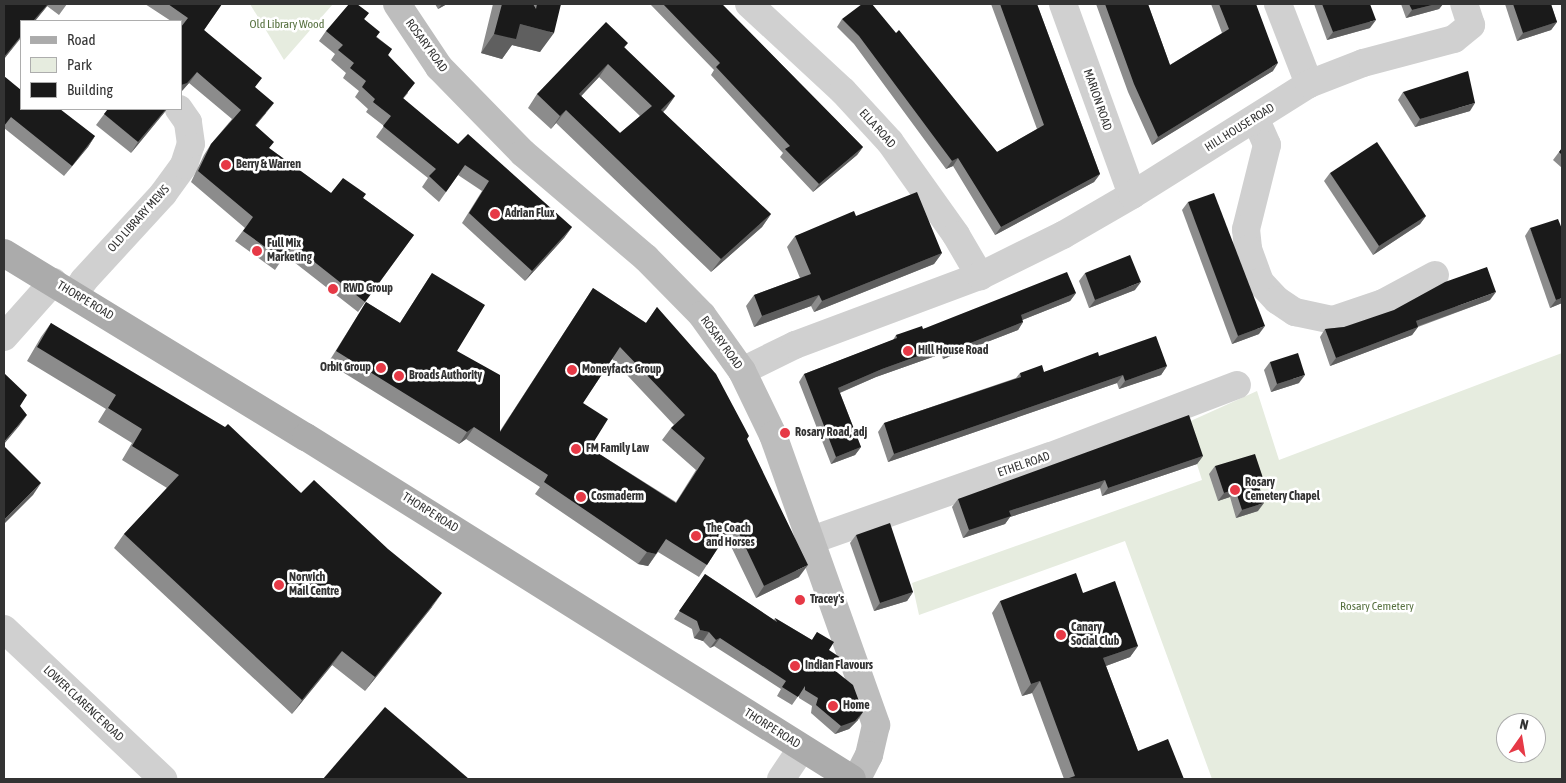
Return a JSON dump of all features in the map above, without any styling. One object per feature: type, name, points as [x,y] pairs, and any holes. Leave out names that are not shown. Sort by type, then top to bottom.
[{"type":"main road","name":"THORPE ROAD","points":[[4,253],[64,288],[852,779]]},
{"type":"street","name":"ROSARY ROAD","points":[[397,4],[439,67],[523,153],[646,258],[702,315],[742,371],[773,435],[809,541],[856,662],[876,724],[870,755],[857,779]]},
{"type":"street","name":"ELLA ROAD","points":[[749,4],[843,92],[890,142],[956,235],[980,276]]},
{"type":"street","name":"MARION ROAD","points":[[1063,4],[1132,195]]},
{"type":"street","points":[[1278,4],[1309,84]]},
{"type":"street","name":"HILL HOUSE ROAD","points":[[742,371],[795,345],[980,276],[1132,195],[1256,120],[1309,84],[1363,63],[1454,39],[1468,14]]},
{"type":"street","name":"OLD LIBRARY MEWS","points":[[64,288],[81,282],[163,194],[184,165],[190,144],[188,122],[180,110]]},
{"type":"street","points":[[1256,120],[1266,146],[1246,229],[1248,249],[1260,282],[1277,300],[1295,312],[1333,320],[1383,303],[1436,275]]},
{"type":"street","points":[[4,337],[64,288]]},
{"type":"street","name":"ETHEL ROAD","points":[[809,541],[1051,456],[1237,385]]},
{"type":"street","name":"LOWER CLARENCE ROAD","points":[[4,629],[163,779]]},
{"type":"street","points":[[780,779],[802,748]]},
{"type":"green space","name":"Old Library Wood","points":[[250,4],[333,4],[284,60]]},
{"type":"green space","name":"Rosary Cemetery","points":[[1562,353],[1562,779],[1212,779],[1125,541],[919,615],[912,583],[1202,480],[1184,424],[1257,391],[1279,460]]},
{"type":"building","points":[[4,4],[48,4],[34,20],[20,20],[20,37],[4,57]]},
{"type":"building","points":[[168,4],[222,4],[204,30],[262,78],[255,87],[274,103],[255,125],[274,142],[269,148],[331,193],[343,178],[366,194],[363,198],[414,235],[365,302],[293,245],[282,259],[243,231],[253,217],[198,171],[211,144],[241,110],[197,72],[187,83],[182,85],[182,26],[188,18]]},
{"type":"building","points":[[349,4],[357,4],[369,13],[364,19],[380,32],[376,37],[392,49],[388,55],[415,83],[403,98],[458,144],[468,134],[572,227],[532,271],[469,213],[489,181],[465,165],[446,192],[429,176],[436,169],[383,126],[391,116],[373,102],[375,99],[362,87],[366,81],[350,68],[354,63],[338,50],[343,45],[326,31]]},
{"type":"building","points":[[502,4],[533,4],[536,9],[537,4],[561,4],[554,33],[520,24],[516,39],[494,34]]},
{"type":"building","points":[[663,4],[722,4],[863,147],[819,184],[785,149],[790,146],[716,67],[720,63]]},
{"type":"building","points":[[862,4],[872,4],[896,33],[899,30],[997,152],[1044,125],[1000,4],[1037,4],[1100,174],[1001,227],[958,158],[952,161],[859,36],[842,19]]},
{"type":"building","points":[[1105,4],[1148,4],[1170,65],[1229,29],[1219,4],[1256,4],[1278,63],[1158,137],[1134,84]]},
{"type":"building","points":[[1322,4],[1370,4],[1376,20],[1333,32]]},
{"type":"building","points":[[1409,4],[1436,4],[1412,10]]},
{"type":"building","points":[[1513,4],[1551,4],[1557,22],[1523,33]]},
{"type":"building","points":[[606,22],[628,43],[624,47],[675,96],[661,110],[771,214],[721,259],[566,110],[560,116],[537,94]],"holes":[[[608,64],[652,106],[620,133],[579,94]]]},
{"type":"building","points":[[1468,71],[1475,103],[1420,119],[1403,92]]},
{"type":"building","points":[[4,76],[20,89],[20,110],[61,110],[95,136],[72,166],[11,117],[4,126]]},
{"type":"building","points":[[107,110],[165,110],[138,142],[104,114]]},
{"type":"building","points":[[1377,142],[1426,216],[1379,246],[1330,173]]},
{"type":"building","points":[[917,192],[942,253],[822,301],[819,295],[762,316],[754,295],[811,274],[795,236],[854,211],[856,216]]},
{"type":"building","points":[[1214,193],[1265,326],[1238,336],[1188,202]]},
{"type":"building","points":[[1558,219],[1562,229],[1562,298],[1556,300],[1530,228]]},
{"type":"building","points":[[1130,255],[1141,282],[1095,300],[1085,273]]},
{"type":"building","points":[[1487,267],[1496,292],[1416,321],[1418,327],[1336,358],[1325,329],[1344,327],[1394,310],[1445,282]]},
{"type":"building","points":[[1067,272],[1076,293],[1021,315],[1023,322],[948,352],[946,346],[882,369],[838,388],[861,447],[836,457],[804,374],[897,338],[896,335],[922,326],[923,329]]},
{"type":"building","points":[[432,273],[485,305],[457,351],[500,375],[500,432],[593,288],[646,323],[657,307],[716,374],[749,436],[747,439],[808,565],[764,586],[734,523],[707,565],[666,539],[656,554],[647,552],[544,482],[548,475],[474,427],[467,432],[336,351],[366,302],[400,323]],"holes":[[[620,347],[685,415],[671,428],[705,458],[676,503],[590,448],[608,419],[583,403]]]},
{"type":"building","name":"Norwich Mail Centre","points":[[51,323],[225,427],[228,424],[301,493],[314,480],[388,549],[442,593],[375,677],[342,651],[302,700],[124,534],[179,475],[132,446],[142,429],[108,408],[116,395],[37,347]]},
{"type":"building","points":[[1156,336],[1167,366],[1125,381],[1123,375],[894,454],[884,423],[1021,377],[1020,373],[1042,365],[1044,372],[1098,352],[1099,356]]},
{"type":"building","points":[[1298,353],[1305,375],[1277,384],[1270,362]]},
{"type":"building","points":[[4,373],[27,395],[20,406],[27,415],[4,442]]},
{"type":"building","points":[[1189,415],[1203,456],[1108,488],[1105,480],[1009,511],[1011,516],[969,530],[958,499]]},
{"type":"building","points":[[4,446],[41,483],[4,520]]},
{"type":"building","name":"Rosary Cemetery Chapel","points":[[1255,454],[1264,481],[1258,482],[1264,503],[1242,510],[1235,489],[1224,493],[1215,466]]},
{"type":"building","points":[[890,523],[913,592],[880,603],[856,535]]},
{"type":"building","points":[[1076,573],[1083,593],[1115,581],[1138,646],[1103,658],[1138,751],[1168,739],[1184,779],[1069,779],[1075,776],[1040,681],[1031,684],[1000,601]]},
{"type":"building","points":[[705,574],[777,622],[775,618],[812,640],[817,632],[834,642],[829,650],[841,658],[833,669],[853,685],[863,712],[855,721],[841,726],[816,705],[818,698],[805,690],[805,686],[798,697],[782,687],[786,681],[720,638],[716,640],[709,632],[700,630],[697,621],[679,611]]},
{"type":"building","points":[[385,707],[469,779],[323,779]]},
{"type":"place","name":"Berry & Warren","points":[[226,165]]},
{"type":"place","name":"Adrian Flux","points":[[495,214]]},
{"type":"place","name":"Full Mix Marketing","points":[[257,251]]},
{"type":"place","name":"RWD Group","points":[[333,289]]},
{"type":"place","name":"Hill House Road","points":[[908,351]]},
{"type":"place","name":"Orbit Group","points":[[381,368]]},
{"type":"place","name":"Moneyfacts Group","points":[[572,370]]},
{"type":"place","name":"Broads Authority","points":[[399,376]]},
{"type":"place","name":"Rosary Road, adj","points":[[785,433]]},
{"type":"place","name":"FM Family Law","points":[[576,449]]},
{"type":"place","name":"Rosary Cemetery Chapel","points":[[1235,490]]},
{"type":"place","name":"Cosmaderm","points":[[581,497]]},
{"type":"place","name":"The Coach and Horses","points":[[696,536]]},
{"type":"place","name":"Norwich Mail Centre","points":[[279,585]]},
{"type":"place","name":"Tracey's","points":[[800,600]]},
{"type":"place","name":"Canary Social Club","points":[[1061,635]]},
{"type":"place","name":"Indian Flavours","points":[[795,666]]},
{"type":"place","name":"Home","points":[[833,706]]}]
